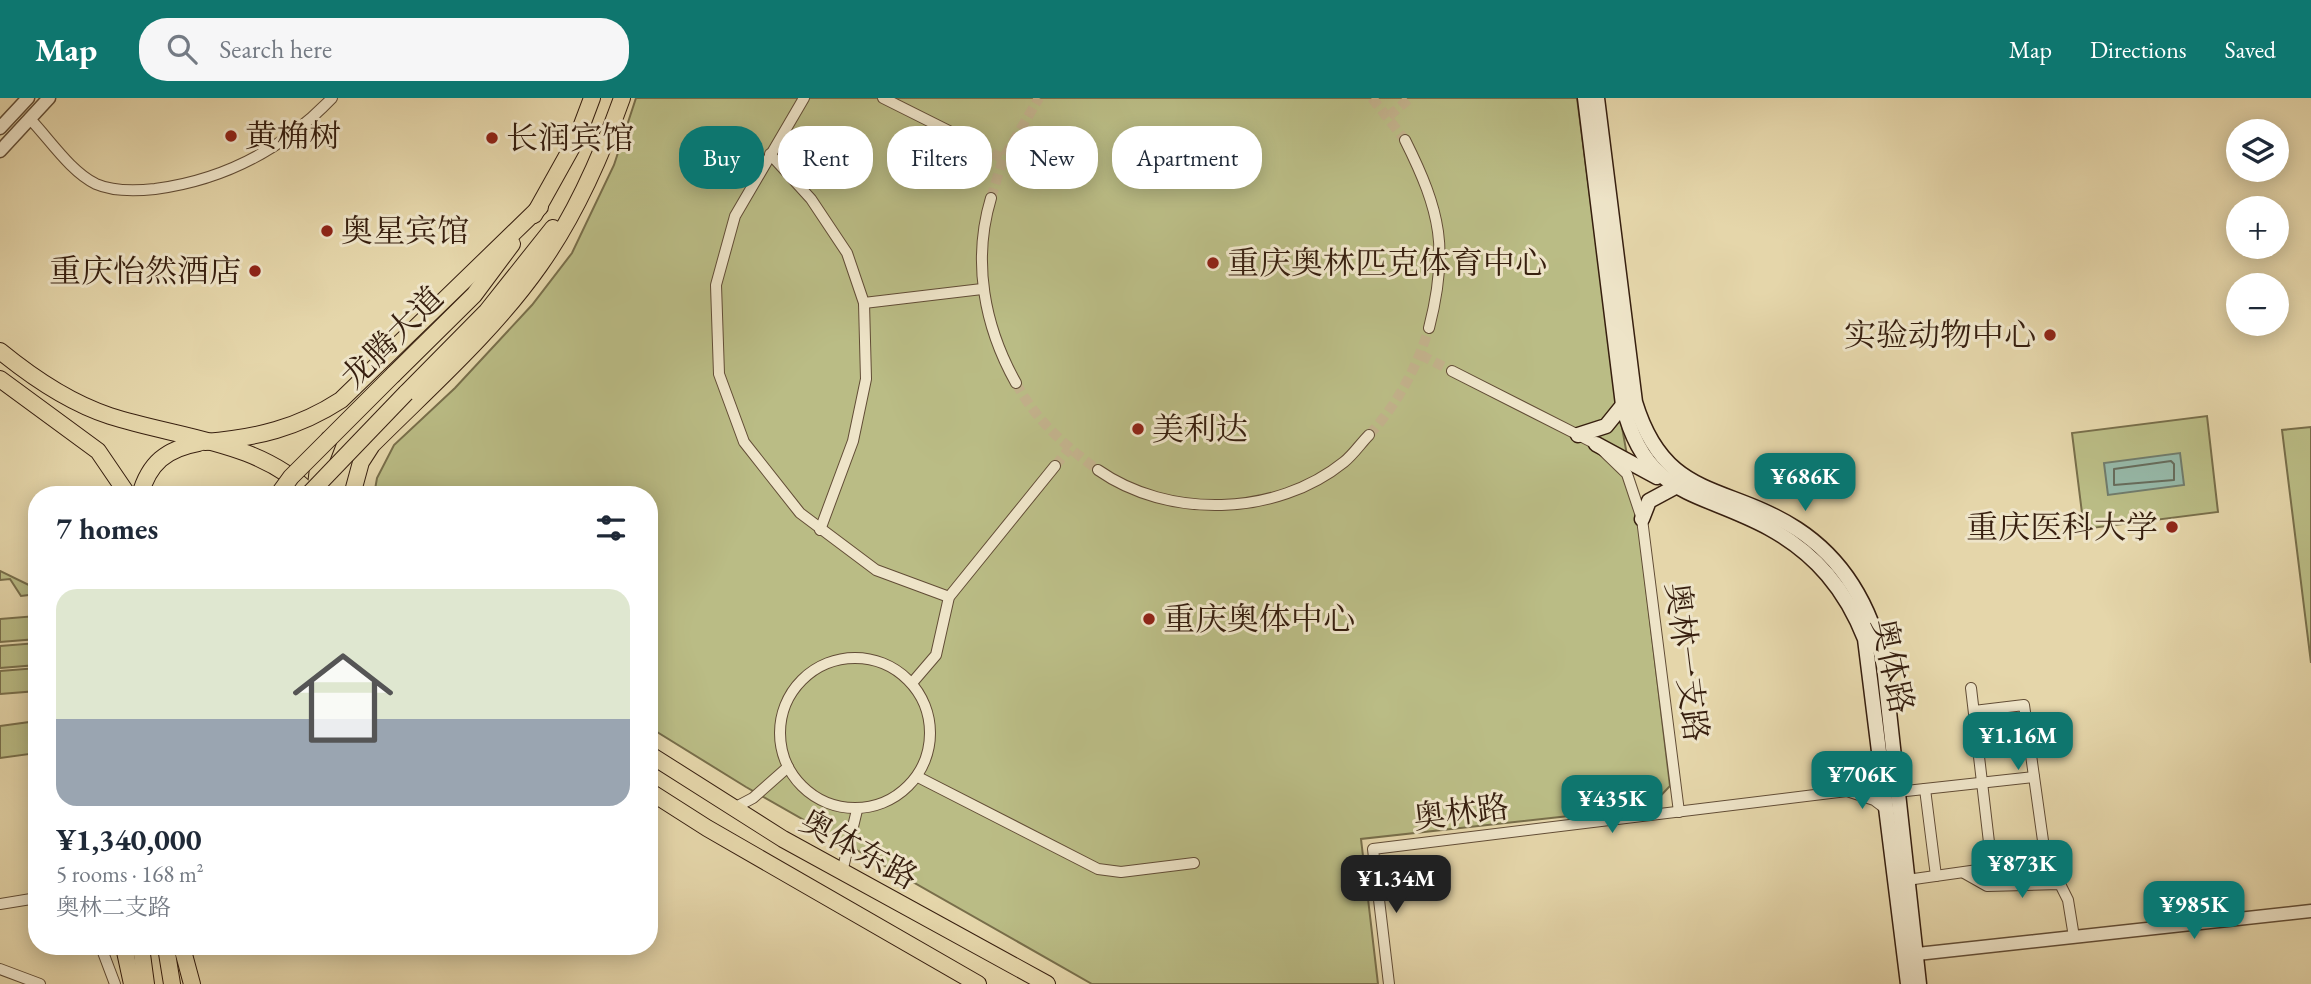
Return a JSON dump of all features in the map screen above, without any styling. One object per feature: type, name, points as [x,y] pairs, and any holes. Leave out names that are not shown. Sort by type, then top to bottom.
[{"type":"main road","name":"龙腾大道","points":[[284,486],[474,295],[540,207],[577,138],[592,98]]},
{"type":"main road","name":"龙腾大道","points":[[320,486],[487,311],[560,219],[594,147],[611,98]]},
{"type":"main road","points":[[354,486],[361,462],[372,445],[478,340],[539,266],[570,219],[604,149],[622,98]]},
{"type":"main road","name":"奥体路","points":[[1585,98],[1623,405],[1629,430],[1641,454],[1675,487],[1768,527],[1827,571],[1840,589],[1865,639],[1886,809],[1910,955],[1919,984]]},
{"type":"main road","name":"奥体路","points":[[1597,98],[1635,402],[1642,424],[1668,463],[1686,479],[1796,528],[1837,563],[1858,591],[1877,634],[1884,666],[1907,880],[1910,955],[1908,984]]},
{"type":"main road","points":[[143,486],[146,475],[158,458],[178,447],[247,439],[291,428],[341,400],[540,207]]},
{"type":"main road","points":[[0,352],[23,371],[85,406],[258,457],[299,486]]},
{"type":"main road","points":[[0,379],[98,451],[122,486]]},
{"type":"main road","points":[[1577,435],[1606,426],[1623,405]]},
{"type":"main road","points":[[314,486],[329,439]]},
{"type":"main road","points":[[1597,444],[1675,487]]},
{"type":"main road","points":[[1642,519],[1649,501],[1675,487]]},
{"type":"main road","name":"奥体东路","points":[[658,760],[842,872],[1047,984]]},
{"type":"main road","name":"奥体东路","points":[[658,796],[708,828],[978,984]]},
{"type":"main road","points":[[126,955],[132,984]]},
{"type":"main road","points":[[142,955],[146,984]]},
{"type":"main road","points":[[167,955],[172,984]]},
{"type":"main road","points":[[184,955],[192,984]]},
{"type":"street","points":[[0,128],[28,98]]},
{"type":"street","points":[[0,151],[49,98]]},
{"type":"street","points":[[31,120],[95,183],[115,190],[145,190],[179,186],[217,176],[256,157],[309,123],[332,98]]},
{"type":"street","points":[[804,98],[735,216],[716,285],[719,374],[744,442],[800,513],[876,570],[949,597]]},
{"type":"street","points":[[883,98],[939,126]]},
{"type":"street","points":[[1405,140],[1429,189],[1438,218],[1441,254],[1438,292],[1429,328]]},
{"type":"street","points":[[770,154],[811,199],[847,253],[864,303],[866,379],[853,441],[820,530]]},
{"type":"street","points":[[991,198],[984,223],[982,289],[999,352],[1016,383]]},
{"type":"street","points":[[864,303],[982,289]]},
{"type":"street","points":[[1452,371],[1597,444]]},
{"type":"street","points":[[1098,470],[1123,487],[1185,505],[1244,504],[1298,489],[1344,462],[1369,435]]},
{"type":"street","name":"奥林一支路","points":[[1597,444],[1627,474],[1642,519],[1679,812]]},
{"type":"street","points":[[912,683],[936,655],[949,597],[1055,466]]},
{"type":"street","points":[[843,658],[868,658],[892,667],[912,683],[925,704],[931,729],[928,754],[918,777],[901,794],[880,806],[856,810],[833,806],[811,796],[793,778],[788,767],[782,754],[779,729],[785,704],[799,682],[819,667],[843,658]]},
{"type":"street","points":[[1907,880],[1992,868],[1972,688]]},
{"type":"street","points":[[1974,711],[2024,705],[2045,855]]},
{"type":"street","points":[[1847,792],[1881,764]]},
{"type":"street","points":[[734,808],[752,797],[788,767]]},
{"type":"street","points":[[918,777],[1098,869],[1121,872],[1194,863]]},
{"type":"street","points":[[1898,792],[2034,778]]},
{"type":"street","points":[[1925,789],[1936,876]]},
{"type":"street","name":"奥林路","points":[[1389,984],[1373,849],[1847,792],[1874,800],[1886,809]]},
{"type":"street","points":[[842,872],[856,810]]},
{"type":"street","points":[[1963,872],[1987,886],[2060,884],[2068,900],[2074,937]]},
{"type":"street","points":[[0,904],[28,899]]},
{"type":"street","points":[[1910,955],[2311,911]]},
{"type":"street","points":[[104,955],[115,984]]},
{"type":"street","points":[[0,969],[40,984]]},
{"type":"green space","name":"重庆奥体中心","points":[[636,98],[1577,98],[1616,393],[1637,512],[1670,786],[1650,807],[1361,839],[1378,984],[1092,984],[746,787],[658,733],[658,486],[376,486],[394,445],[455,388],[532,305],[572,253],[614,165]]},
{"type":"green space","points":[[2207,416],[2218,512],[2084,529],[2072,433]]},
{"type":"green space","points":[[2311,427],[2311,663],[2282,430]]},
{"type":"green space","points":[[0,571],[28,585],[28,595],[21,596],[10,579],[0,580]]},
{"type":"green space","points":[[28,617],[28,640],[0,642],[0,619]]},
{"type":"green space","points":[[28,644],[28,666],[0,668],[0,646]]},
{"type":"green space","points":[[28,669],[28,692],[0,694],[0,671]]},
{"type":"green space","points":[[28,722],[28,754],[0,758],[0,726]]},
{"type":"water","points":[[2180,453],[2184,485],[2108,495],[2104,463]]},
{"type":"tunnel","points":[[991,198],[1003,159],[1039,98]]},
{"type":"tunnel","points":[[1372,98],[1405,140]]},
{"type":"tunnel","points":[[1389,116],[1410,98]]},
{"type":"tunnel","points":[[992,153],[1003,159]]},
{"type":"tunnel","points":[[1369,435],[1405,385],[1429,328]]},
{"type":"tunnel","points":[[1421,355],[1452,371]]},
{"type":"tunnel","points":[[1016,383],[1032,408],[1052,431],[1098,470]]},
{"type":"tunnel","points":[[1055,466],[1069,449]]},
{"type":"place","name":"黄桷树","points":[[231,136]]},
{"type":"place","name":"长润宾馆","points":[[492,138]]},
{"type":"place","name":"奥星宾馆","points":[[327,231]]},
{"type":"place","name":"重庆奥林匹克体育中心","points":[[1213,263]]},
{"type":"place","name":"重庆怡然酒店","points":[[255,271]]},
{"type":"place","name":"实验动物中心","points":[[2050,335]]},
{"type":"place","name":"美利达","points":[[1138,429]]},
{"type":"place","name":"重庆医科大学","points":[[2172,527]]},
{"type":"place","name":"重庆奥体中心","points":[[1149,619]]}]
